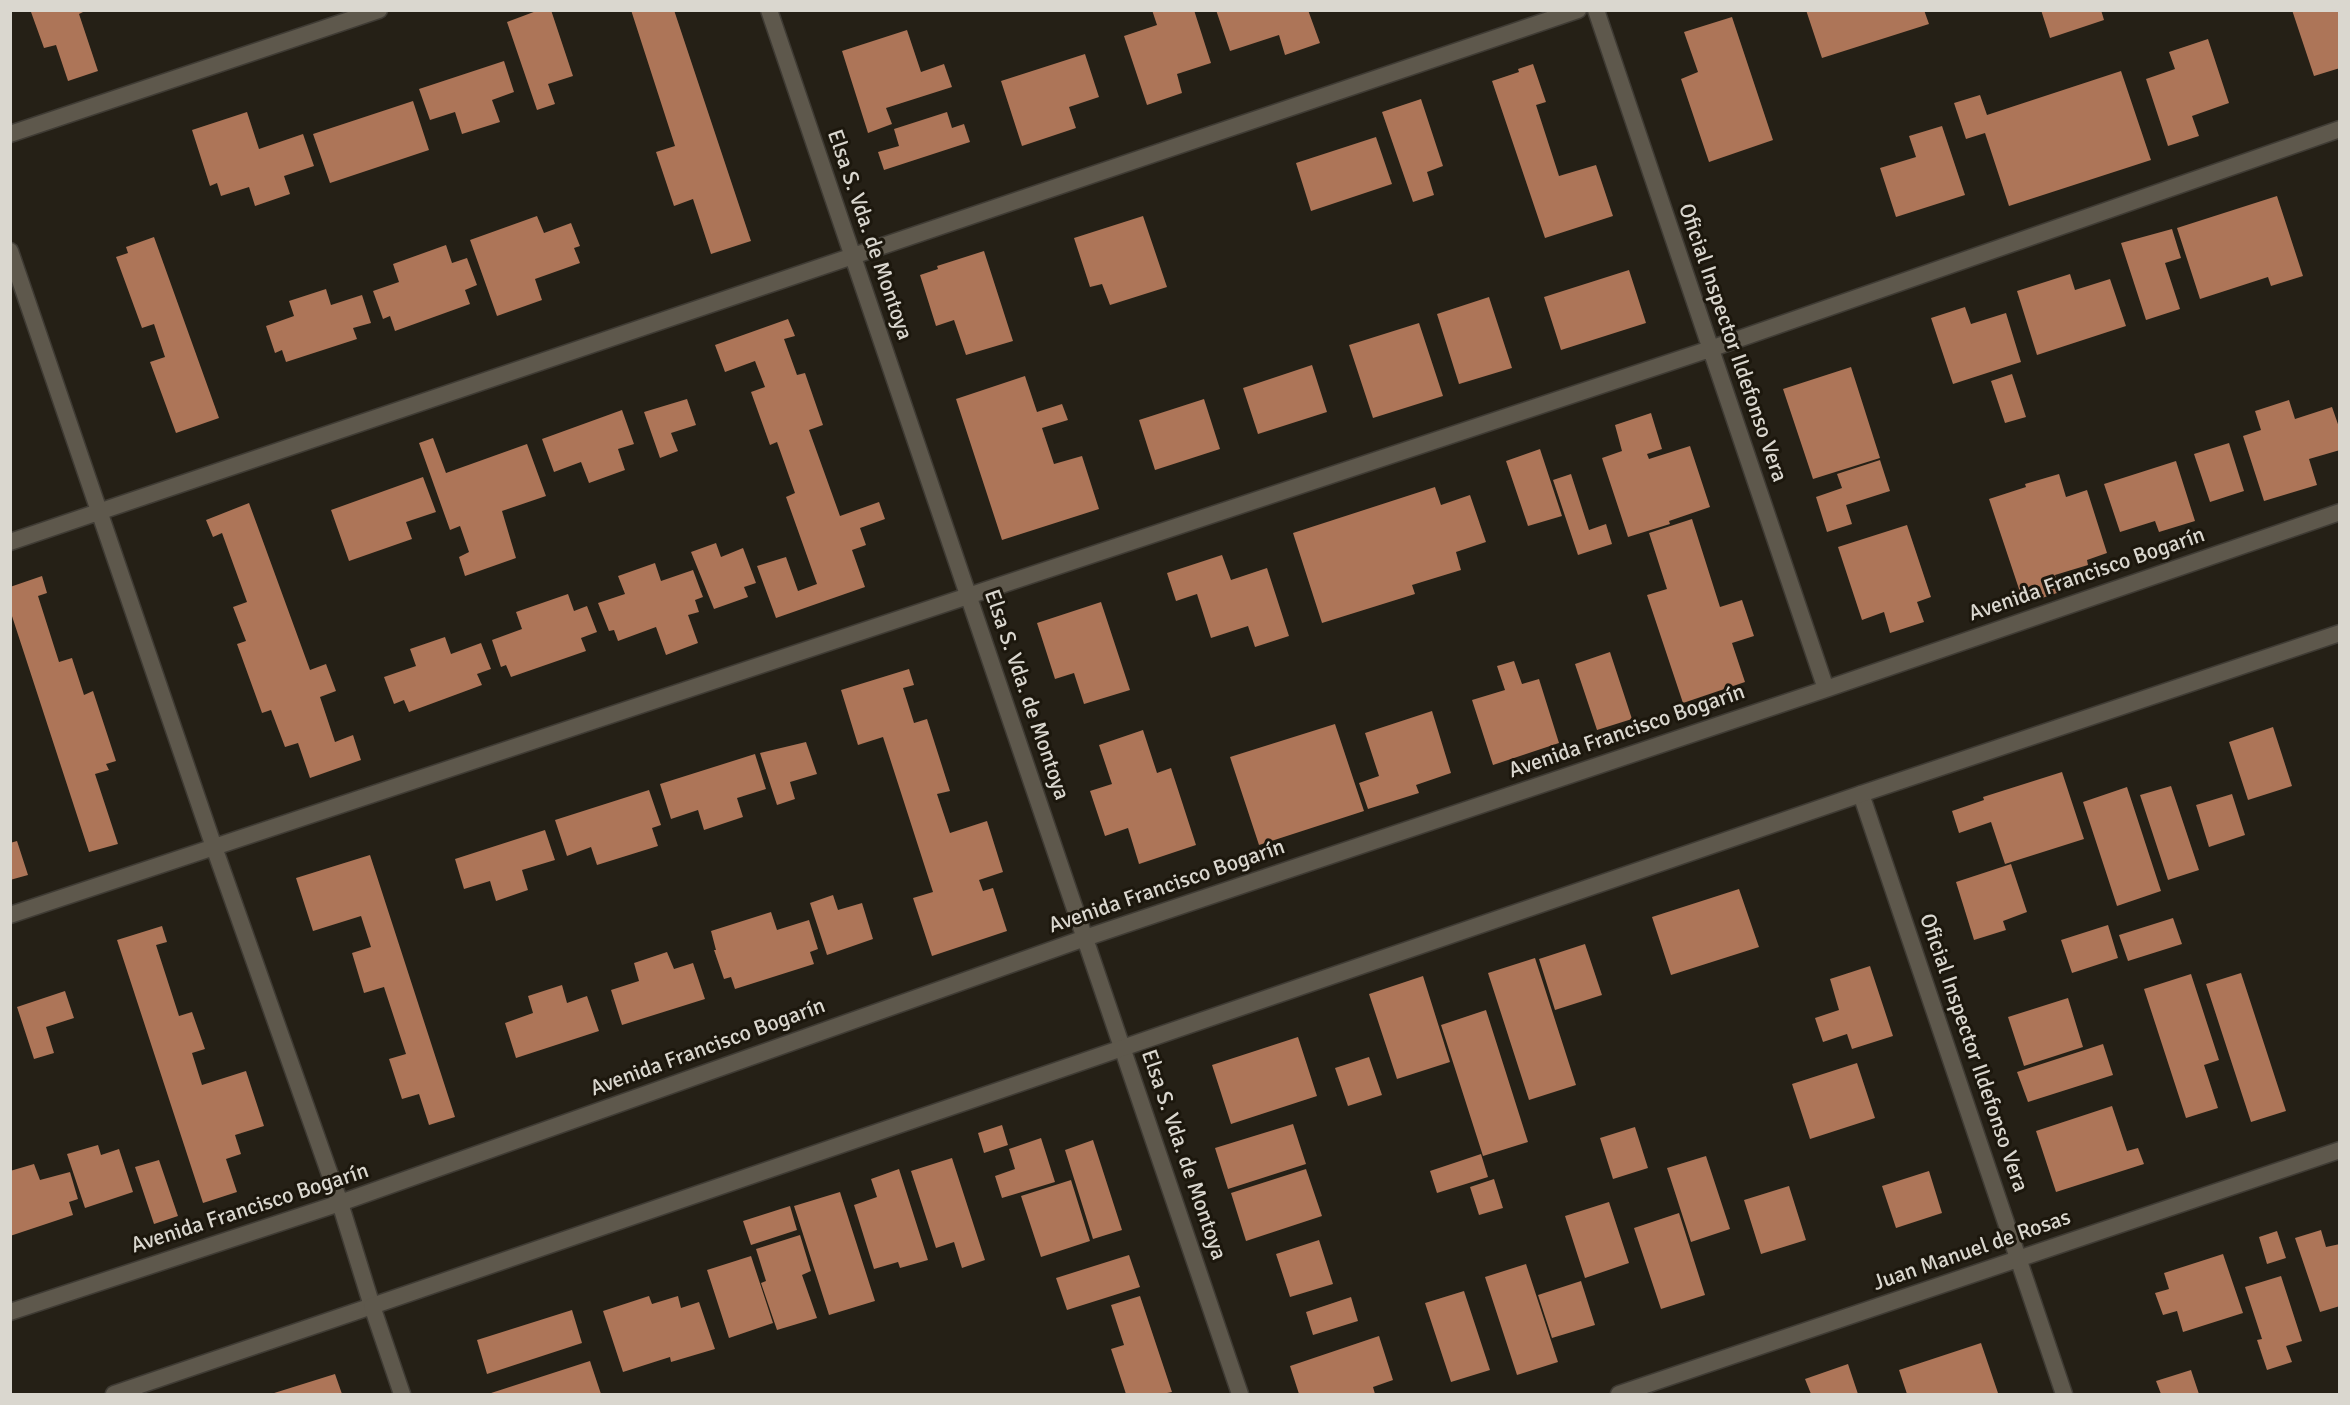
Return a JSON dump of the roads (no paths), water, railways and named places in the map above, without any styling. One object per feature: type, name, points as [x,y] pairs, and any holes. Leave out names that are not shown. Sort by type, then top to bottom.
[{"type":"street","points":[[10,134],[379,10]]},
{"type":"street","name":"Elsa S. Vda. de Montoya","points":[[769,10],[1240,1395]]},
{"type":"street","points":[[10,542],[1578,10]]},
{"type":"street","name":"Oficial Inspector Ildefonso Vera","points":[[1596,10],[1826,689]]},
{"type":"street","points":[[10,915],[1710,349],[2340,129]]},
{"type":"street","points":[[10,251],[214,848],[340,1203],[402,1395]]},
{"type":"street","name":"Avenida Francisco Bogarín","points":[[10,1312],[340,1203],[1085,938],[1826,689],[2340,512]]},
{"type":"street","points":[[114,1395],[1861,794],[2340,633]]},
{"type":"street","name":"Oficial Inspector Ildefonso Vera","points":[[1861,794],[2064,1395]]},
{"type":"street","name":"Juan Manuel de Rosas","points":[[1620,1395],[2340,1150]]}]
